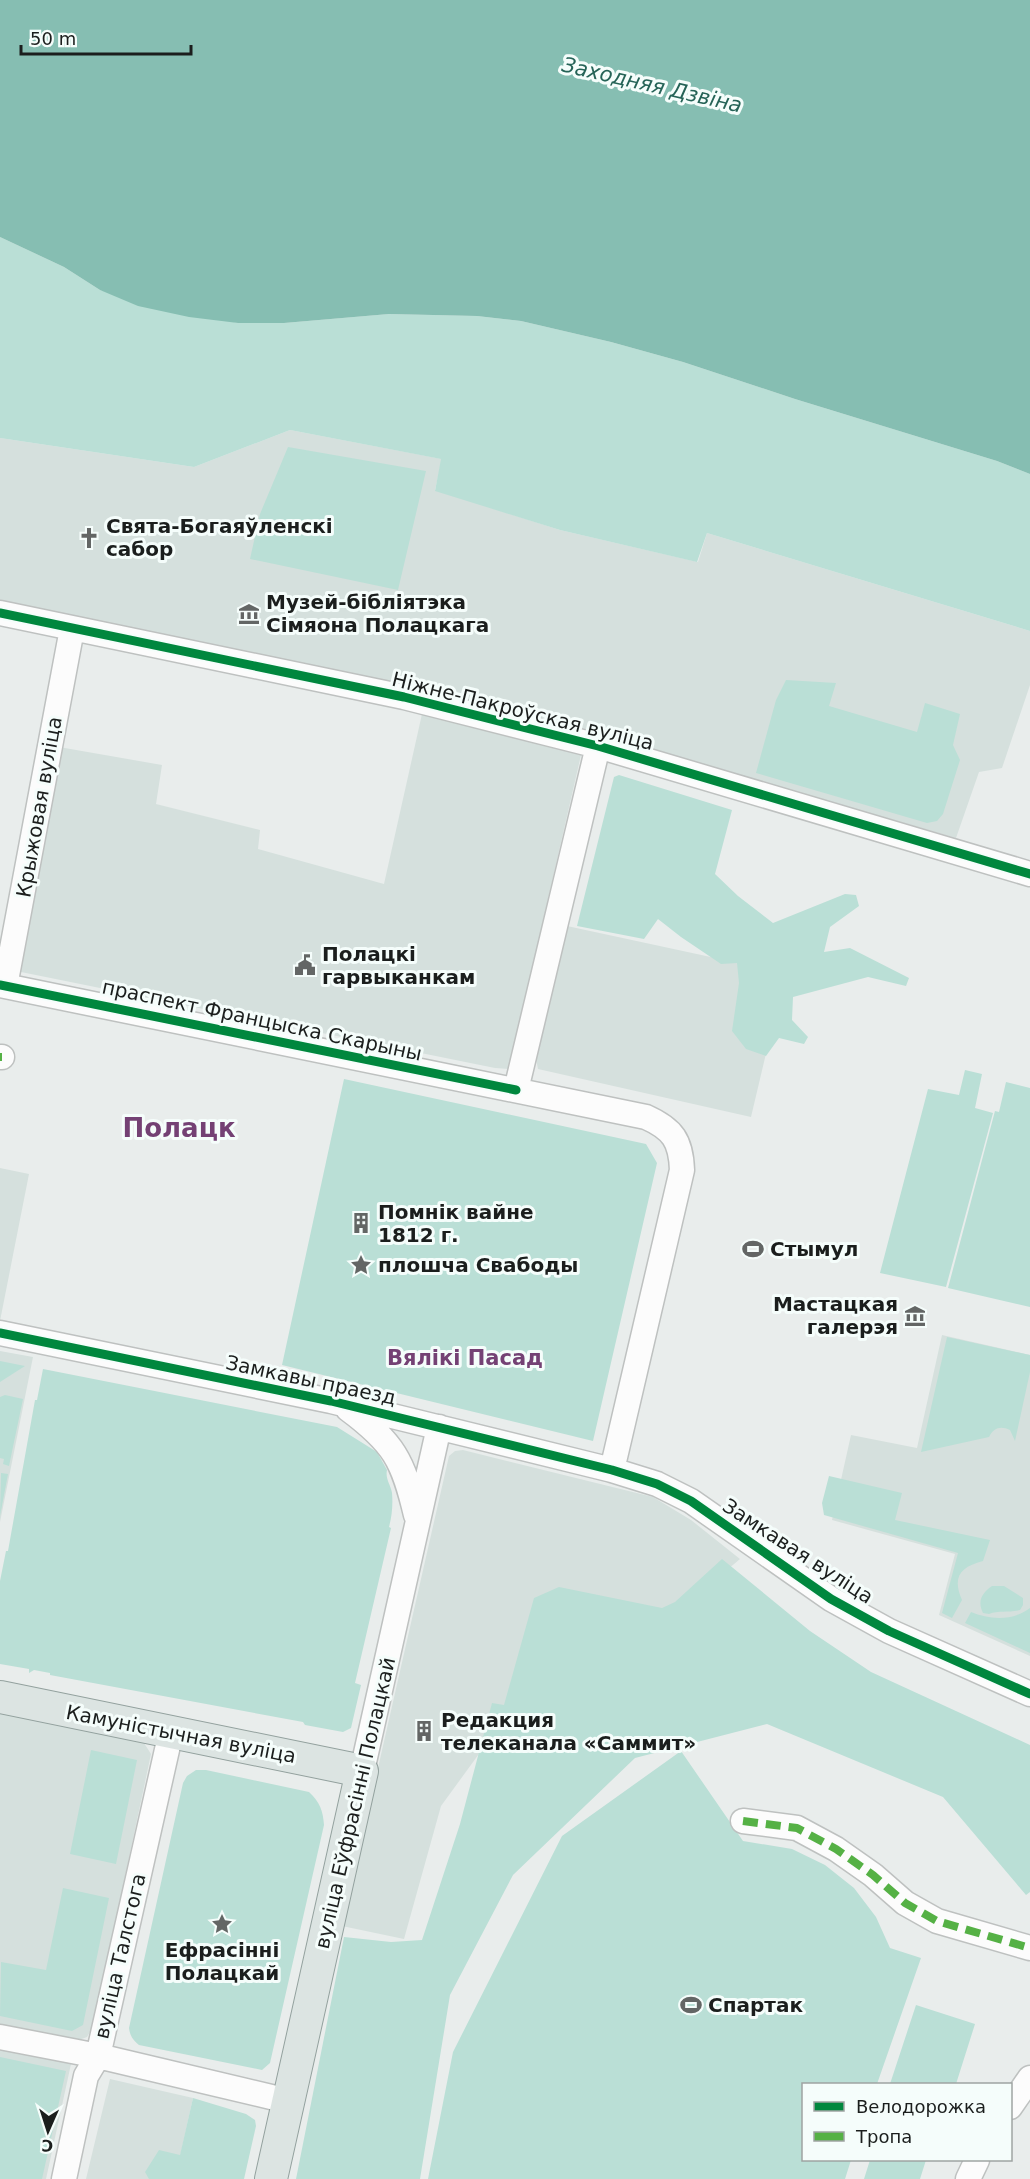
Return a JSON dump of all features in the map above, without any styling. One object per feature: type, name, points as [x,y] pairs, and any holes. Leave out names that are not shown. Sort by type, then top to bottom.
[{"type":"main road","name":"Камуністычная вуліца","points":[[0,1697],[362,1771]]},
{"type":"main road","name":"вуліца Еўфрасінні Полацкай","points":[[271,2179],[362,1771]]},
{"type":"street","name":"Ніжне-Пакроўская вуліца","points":[[0,613],[404,697],[598,746],[1030,874]]},
{"type":"street","name":"Крыжовая вуліца","points":[[3,985],[72,629]]},
{"type":"street","points":[[516,1090],[598,746]]},
{"type":"street","name":"праспект Францыска Скарыны","points":[[3,985],[646,1117],[663,1125],[674,1137],[681,1151],[682,1170],[612,1470]]},
{"type":"street","name":"Замкавы праезд","points":[[0,1334],[339,1403],[612,1470]]},
{"type":"street","points":[[339,1403],[374,1428],[396,1454],[409,1483],[418,1521]]},
{"type":"street","name":"вуліца Еўфрасінні Полацкай","points":[[362,1771],[439,1427]]},
{"type":"street","name":"Замкавая вуліца","points":[[612,1470],[657,1484],[691,1501],[831,1599],[889,1631],[1030,1694]]},
{"type":"street","name":"вуліца Талстога","points":[[64,2179],[86,2076],[98,2056],[171,1732]]},
{"type":"street","points":[[743,1821],[797,1828],[836,1849],[873,1875],[905,1903],[937,1921],[1012,1945],[1030,1948]]},
{"type":"street","points":[[0,2037],[98,2056],[288,2101]]},
{"type":"street","points":[[1012,2105],[1030,2078]]},
{"type":"street","points":[[968,2179],[977,2161]]},
{"type":"shaded area","points":[[0,237],[64,267],[100,290],[238,323],[284,323],[389,314],[477,316],[521,321],[683,362],[997,461],[1030,474],[1030,631],[707,533],[697,562],[560,530],[435,491],[441,459],[290,430],[194,467],[0,438]]},
{"type":"shaded area","points":[[290,430],[442,459],[435,490],[560,530],[698,562],[707,533],[1030,631],[1030,685],[1002,768],[979,772],[956,838],[607,737],[0,603],[0,438],[194,467]]},
{"type":"shaded area","points":[[288,447],[426,471],[398,590],[250,559],[260,514]]},
{"type":"shaded area","points":[[786,680],[836,683],[829,706],[917,732],[925,703],[960,714],[953,745],[960,760],[943,814],[937,821],[927,823],[756,773],[776,700]]},
{"type":"shaded area","points":[[422,714],[581,755],[509,1069],[21,972],[18,967],[59,747],[162,765],[156,804],[260,830],[258,849],[384,884]]},
{"type":"shaded area","points":[[619,775],[732,810],[715,874],[738,896],[773,923],[845,894],[856,895],[859,906],[830,927],[824,952],[850,948],[909,978],[906,986],[868,977],[793,997],[792,1020],[808,1037],[804,1044],[779,1038],[766,1056],[746,1049],[732,1031],[739,983],[737,963],[721,964],[658,919],[644,939],[577,926],[614,777]]},
{"type":"shaded area","points":[[567,926],[785,973],[751,1117],[538,1069],[536,1059]]},
{"type":"shaded area","points":[[965,1070],[982,1074],[975,1108],[993,1113],[946,1287],[880,1273],[928,1089],[959,1095]]},
{"type":"shaded area","points":[[344,1079],[646,1144],[657,1163],[593,1441],[282,1365]]},
{"type":"shaded area","points":[[1006,1082],[1030,1088],[1030,1307],[948,1288],[995,1111],[999,1112]]},
{"type":"shaded area","points":[[0,1168],[29,1174],[0,1321]]},
{"type":"shaded area","points":[[942,1335],[1030,1355],[1030,1656],[939,1615],[955,1554],[832,1520],[851,1435],[917,1448]]},
{"type":"shaded area","points":[[947,1337],[1030,1355],[1030,1372],[1015,1441],[1010,1430],[1001,1428],[995,1429],[989,1437],[921,1452]]},
{"type":"shaded area","points":[[0,1351],[33,1357],[0,1522]]},
{"type":"shaded area","points":[[0,1361],[25,1366],[0,1382]]},
{"type":"shaded area","points":[[43,1369],[337,1427],[377,1452],[387,1470],[392,1493],[389,1527],[391,1528],[355,1683],[361,1685],[351,1728],[343,1732],[305,1725],[303,1722],[50,1675],[50,1673],[34,1670],[29,1673],[29,1669],[0,1664],[0,1581],[6,1551],[8,1551],[35,1400],[37,1400]]},
{"type":"shaded area","points":[[5,1395],[23,1399],[9,1466],[3,1464],[4,1459],[0,1458],[0,1397]]},
{"type":"shaded area","points":[[463,1450],[653,1497],[691,1520],[740,1559],[670,1618],[511,1710],[441,1806],[404,1939],[342,1926],[449,1456],[455,1451]]},
{"type":"shaded area","points":[[1,1473],[8,1474],[0,1516]]},
{"type":"shaded area","points":[[829,1476],[902,1493],[895,1520],[990,1540],[983,1561],[969,1566],[960,1574],[958,1585],[962,1600],[952,1618],[942,1613],[958,1553],[824,1515],[822,1503]]},
{"type":"shaded area","points":[[722,1559],[810,1631],[871,1672],[1030,1745],[1030,1892],[1026,1895],[943,1797],[767,1724],[635,1758],[513,1875],[450,1995],[420,2179],[296,2179],[344,1937],[391,1942],[422,1940],[460,1824],[492,1703],[504,1705],[534,1598],[559,1587],[662,1608],[675,1602]]},
{"type":"shaded area","points":[[992,1586],[1004,1586],[1023,1598],[1020,1610],[983,1613],[980,1605],[982,1598]]},
{"type":"shaded area","points":[[1030,1608],[1030,1653],[965,1623],[971,1612],[986,1617],[1001,1618],[1016,1615]]},
{"type":"shaded area","points":[[0,1713],[138,1740],[144,1743],[151,1754],[93,2027],[87,2037],[76,2041],[46,2179],[0,2179]]},
{"type":"shaded area","points":[[91,1750],[137,1760],[116,1864],[70,1854]]},
{"type":"shaded area","name":"Спартак","points":[[681,1751],[743,1841],[792,1849],[825,1865],[854,1888],[876,1917],[890,1948],[921,1958],[877,2083],[802,2083],[802,2161],[851,2161],[845,2179],[428,2179],[453,2052],[562,1836]]},
{"type":"shaded area","points":[[196,1770],[206,1770],[309,1792],[318,1803],[323,1815],[324,1825],[270,2063],[262,2070],[139,2045],[129,2031],[183,1783],[187,1776]]},
{"type":"shaded area","points":[[63,1888],[109,1898],[83,2025],[72,2031],[0,2016],[1,1962],[46,1970]]},
{"type":"shaded area","points":[[916,2005],[975,2024],[956,2083],[890,2083]]},
{"type":"shaded area","points":[[0,2057],[66,2071],[42,2179],[0,2179]]},
{"type":"shaded area","points":[[110,2079],[193,2098],[175,2179],[86,2179]]},
{"type":"shaded area","points":[[193,2098],[246,2114],[255,2120],[256,2126],[244,2179],[149,2179],[145,2172],[159,2150],[180,2155]]},
{"type":"shaded area","points":[[870,2161],[926,2161],[920,2179],[864,2179]]},
{"type":"water","name":"Заходняя Дзвіна","points":[[0,0],[1030,0],[1030,474],[997,461],[683,362],[521,321],[477,316],[389,314],[284,323],[238,323],[189,317],[138,306],[100,290],[64,267],[0,237]]},
{"type":"marked path","points":[[743,1821],[797,1828],[836,1849],[873,1875],[905,1903],[937,1921],[1030,1948]]},
{"type":"cycle path","points":[[0,613],[404,697],[598,746],[1030,874]]},
{"type":"cycle path","points":[[0,985],[516,1090]]},
{"type":"cycle path","points":[[0,1333],[331,1401],[612,1470],[657,1484],[691,1501],[831,1599],[889,1631],[1030,1694]]},
{"type":"place","name":"Свята-Богаяўленскі сабор","points":[[89,538]]},
{"type":"place","name":"Музей-бібліятэка Сімяона Полацкага","points":[[249,614]]},
{"type":"place","name":"Полацкі гарвыканкам","points":[[305,965]]},
{"type":"place","name":"Помнік вайне 1812 г.","points":[[361,1223]]},
{"type":"place","name":"Стымул","points":[[753,1249]]},
{"type":"place","name":"плошча Свабоды","points":[[361,1265]]},
{"type":"place","name":"Мастацкая галерэя","points":[[915,1316]]},
{"type":"place","name":"Редакция телеканала «Саммит»","points":[[424,1731]]},
{"type":"place","name":"Ефрасінні Полацкай","points":[[222,1924]]},
{"type":"place","name":"Спартак","points":[[691,2005]]},
{"type":"district","name":"Полацк","points":[[179,1128]]},
{"type":"district","name":"Вялікі Пасад","points":[[465,1358]]}]
